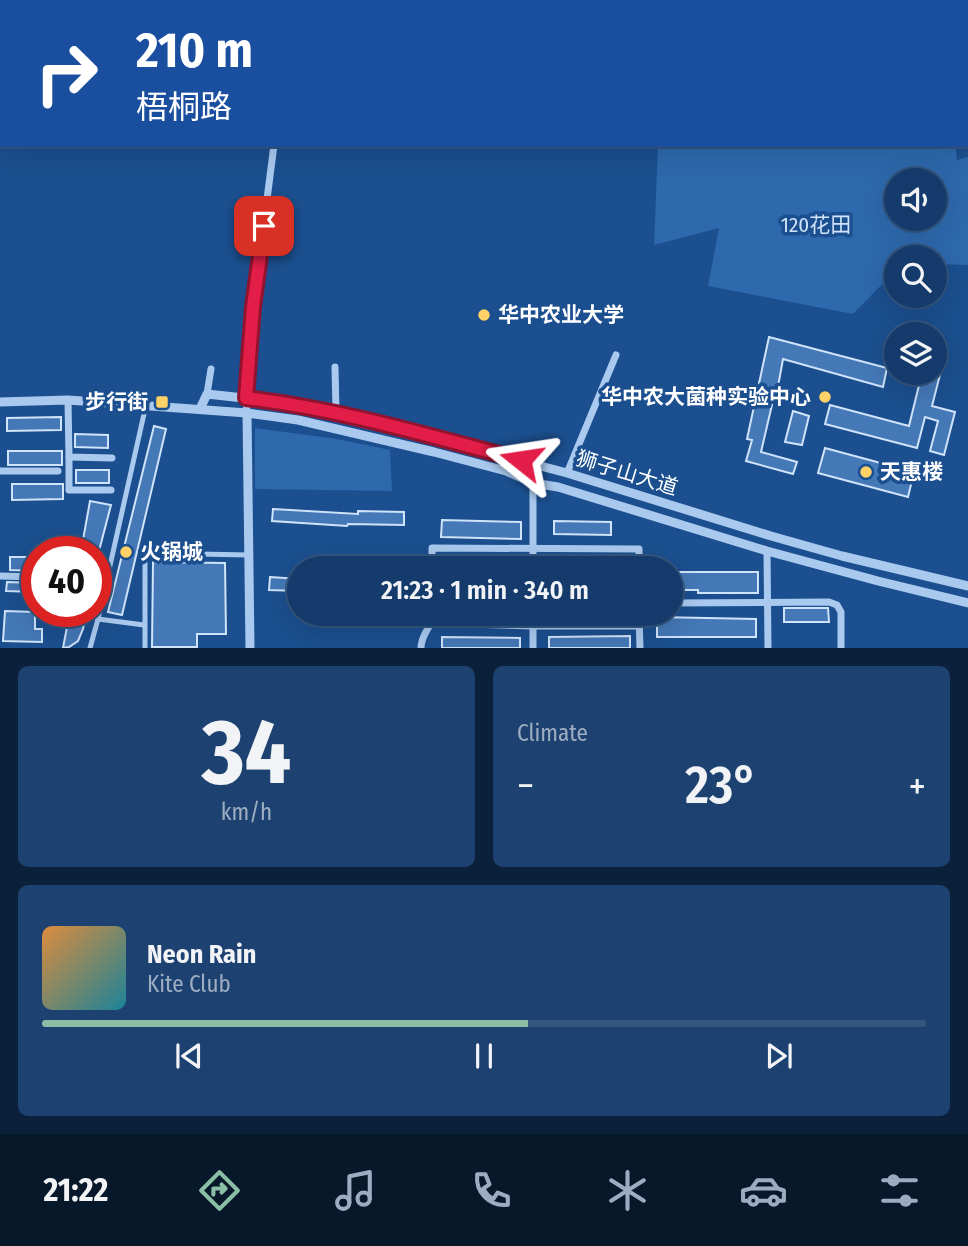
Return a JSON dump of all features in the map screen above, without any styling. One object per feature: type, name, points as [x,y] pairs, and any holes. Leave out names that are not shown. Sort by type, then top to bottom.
[{"type":"street","points":[[250,648],[246,398],[253,307],[274,147]]},
{"type":"street","points":[[567,473],[616,355]]},
{"type":"street","points":[[335,367],[336,412]]},
{"type":"street","points":[[200,409],[207,394],[211,369]]},
{"type":"street","name":"狮子山大道","points":[[207,394],[289,403],[336,412],[567,473],[842,556],[968,586]]},
{"type":"street","points":[[68,400],[69,490],[111,491]]},
{"type":"street","name":"狮子山大道","points":[[0,402],[68,400],[247,413],[298,420],[506,471],[533,483],[558,487],[767,551],[968,603]]},
{"type":"street","points":[[112,557],[146,405]]},
{"type":"street","points":[[69,457],[111,458]]},
{"type":"street","points":[[0,471],[58,471]]},
{"type":"street","points":[[533,483],[533,556]]},
{"type":"street","points":[[432,556],[432,548],[639,550],[639,556]]},
{"type":"street","points":[[767,551],[768,648]]},
{"type":"street","points":[[145,648],[145,553],[249,555]]},
{"type":"street","points":[[0,576],[21,577]]},
{"type":"street","points":[[683,603],[829,602],[838,605],[841,612],[841,648]]},
{"type":"street","points":[[112,621],[144,625]]},
{"type":"street","points":[[421,648],[421,639],[428,626]]},
{"type":"street","points":[[533,626],[533,648]]},
{"type":"street","points":[[639,626],[640,648]]},
{"type":"street","points":[[90,648],[96,627]]},
{"type":"green space","name":"120花田","points":[[658,147],[955,147],[957,160],[968,157],[968,265],[947,264],[947,245],[884,245],[884,282],[853,314],[708,286],[719,228],[654,245]]},
{"type":"green space","points":[[255,428],[337,439],[390,450],[392,491],[255,489]]},
{"type":"building","points":[[769,337],[884,367],[883,387],[783,359],[761,452],[797,462],[793,474],[746,461],[752,440],[747,439]]},
{"type":"building","points":[[919,385],[937,385],[932,406],[955,412],[944,455],[930,451],[938,421],[925,417],[917,448],[825,424],[830,405],[909,426]]},
{"type":"building","points":[[793,411],[809,416],[802,445],[785,442]]},
{"type":"building","points":[[61,417],[61,430],[7,431],[7,418]]},
{"type":"building","points":[[154,426],[166,429],[122,615],[112,613],[112,596]]},
{"type":"building","points":[[75,434],[108,435],[108,448],[75,447]]},
{"type":"building","name":"天惠楼","points":[[825,448],[914,472],[908,497],[818,473]]},
{"type":"building","points":[[8,451],[62,451],[62,465],[8,465]]},
{"type":"building","points":[[76,470],[109,470],[109,483],[76,483]]},
{"type":"building","points":[[12,484],[63,484],[63,499],[12,500]]},
{"type":"building","points":[[90,501],[111,505],[103,536],[84,536]]},
{"type":"building","points":[[273,509],[358,514],[358,511],[404,512],[404,525],[347,526],[272,521]]},
{"type":"building","points":[[442,520],[521,522],[521,539],[441,537]]},
{"type":"building","points":[[554,521],[611,522],[611,535],[554,534]]},
{"type":"building","points":[[10,557],[21,557],[21,570],[10,570]]},
{"type":"building","points":[[153,562],[225,563],[226,634],[197,634],[197,647],[152,647]]},
{"type":"building","points":[[683,572],[758,572],[758,593],[698,593],[698,590],[683,590]]},
{"type":"building","points":[[270,577],[287,578],[287,591],[269,590]]},
{"type":"building","points":[[7,582],[21,582],[21,592],[6,591]]},
{"type":"building","points":[[784,608],[828,608],[829,622],[784,622]]},
{"type":"building","points":[[5,611],[21,612],[21,627],[42,629],[42,642],[3,641]]},
{"type":"building","points":[[683,618],[756,619],[756,637],[657,637],[657,626],[683,626]]},
{"type":"building","points":[[67,627],[83,627],[78,641],[63,648]]},
{"type":"building","points":[[630,636],[630,648],[549,648],[549,637]]},
{"type":"building","points":[[442,637],[520,638],[520,648],[442,648]]},
{"type":"place","name":"华中农业大学","points":[[484,315]]},
{"type":"place","name":"华中农大菌种实验中心","points":[[825,397]]},
{"type":"place","name":"步行街","points":[[162,402]]},
{"type":"place","name":"天惠楼","points":[[866,472]]},
{"type":"place","name":"火锅城","points":[[126,552]]},
{"type":"route","points":[[264,226],[253,307],[246,398],[336,412],[521,460]]}]
